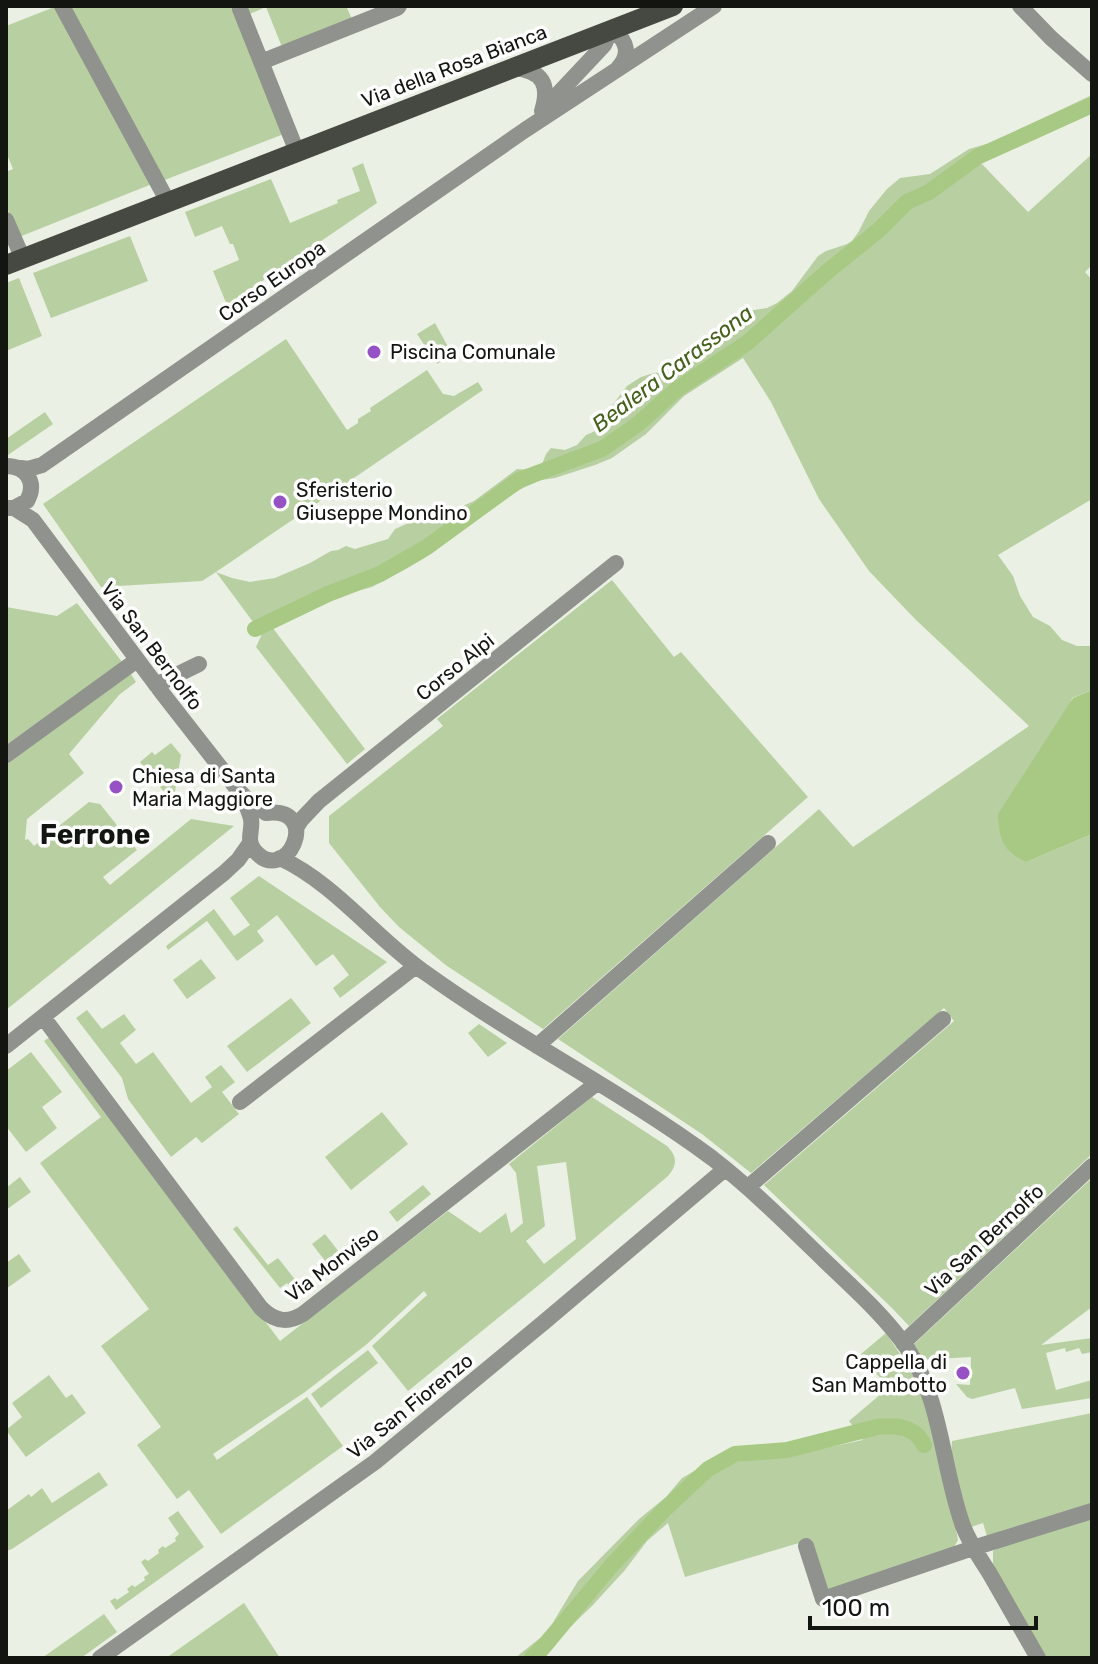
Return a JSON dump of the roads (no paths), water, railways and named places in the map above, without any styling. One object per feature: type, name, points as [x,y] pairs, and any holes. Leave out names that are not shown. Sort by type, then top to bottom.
[{"type":"main road","name":"Via della Rosa Bianca","points":[[14,262],[673,6]]},
{"type":"street","points":[[62,6],[168,202]]},
{"type":"street","points":[[261,62],[399,6]]},
{"type":"street","name":"Corso Europa","points":[[13,467],[28,469],[42,465],[525,130],[714,6]]},
{"type":"street","points":[[1020,6],[1092,74]]},
{"type":"street","points":[[240,9],[297,152]]},
{"type":"street","points":[[612,30],[624,40],[626,46],[625,59],[617,69]]},
{"type":"street","name":"Corso Europa","points":[[525,130],[604,45],[612,30]]},
{"type":"street","points":[[515,68],[531,71],[542,81],[546,89],[542,111]]},
{"type":"street","name":"Via della Rosa Bianca","points":[[6,220],[14,262]]},
{"type":"street","name":"Corso Europa","points":[[10,508],[21,505],[42,465]]},
{"type":"street","name":"Corso Europa","points":[[13,467],[26,473],[30,491]]},
{"type":"street","name":"Via San Bernolfo","points":[[30,491],[33,520],[242,795],[266,813]]},
{"type":"street","name":"Via San Bernolfo","points":[[10,508],[21,511],[33,520]]},
{"type":"street","name":"Corso Alpi","points":[[296,828],[319,801],[616,563]]},
{"type":"street","points":[[6,755],[137,660]]},
{"type":"street","points":[[156,685],[199,664]]},
{"type":"street","name":"Via San Bernolfo","points":[[242,795],[252,824],[250,843]]},
{"type":"street","name":"Corso Alpi","points":[[284,814],[319,801]]},
{"type":"street","points":[[6,1046],[224,873],[250,843],[255,851],[271,859],[288,854],[294,846],[296,828],[284,814],[266,813],[257,817],[252,824]]},
{"type":"street","points":[[537,1046],[768,843]]},
{"type":"street","points":[[294,846],[318,880]]},
{"type":"street","points":[[224,873],[262,856]]},
{"type":"street","points":[[280,858],[318,880],[416,966],[686,1140],[725,1169],[748,1187],[881,1316],[903,1343],[929,1394],[959,1511],[973,1548],[1038,1658]]},
{"type":"street","points":[[240,1102],[416,966]]},
{"type":"street","name":"Via Monviso","points":[[43,1017],[261,1308],[275,1319],[284,1321],[303,1314],[597,1083]]},
{"type":"street","points":[[748,1187],[943,1019]]},
{"type":"street","name":"Via San Bernolfo","points":[[903,1343],[1092,1166]]},
{"type":"street","name":"Via San Fiorenzo","points":[[104,1657],[375,1462],[725,1169]]},
{"type":"street","points":[[806,1546],[823,1599],[1092,1511]]},
{"type":"waterway","name":"Bealera Carassona","points":[[255,629],[328,594],[380,574],[427,547],[519,480],[602,449],[638,424],[677,389],[747,343],[879,230],[907,202],[929,192],[977,157],[1092,105]]},
{"type":"waterway","points":[[532,1658],[665,1509],[708,1469],[735,1454],[787,1450],[884,1426],[910,1430],[924,1445]]},
{"type":"place","name":"Piscina Comunale","points":[[374,352]]},
{"type":"place","name":"Sferisterio Giuseppe Mondino","points":[[280,502]]},
{"type":"place","name":"Chiesa di Santa Maria Maggiore","points":[[116,787]]},
{"type":"place","name":"Cappella di San Mambotto","points":[[963,1373]]},
{"type":"district","name":"Ferrone","points":[[95,834]]}]
